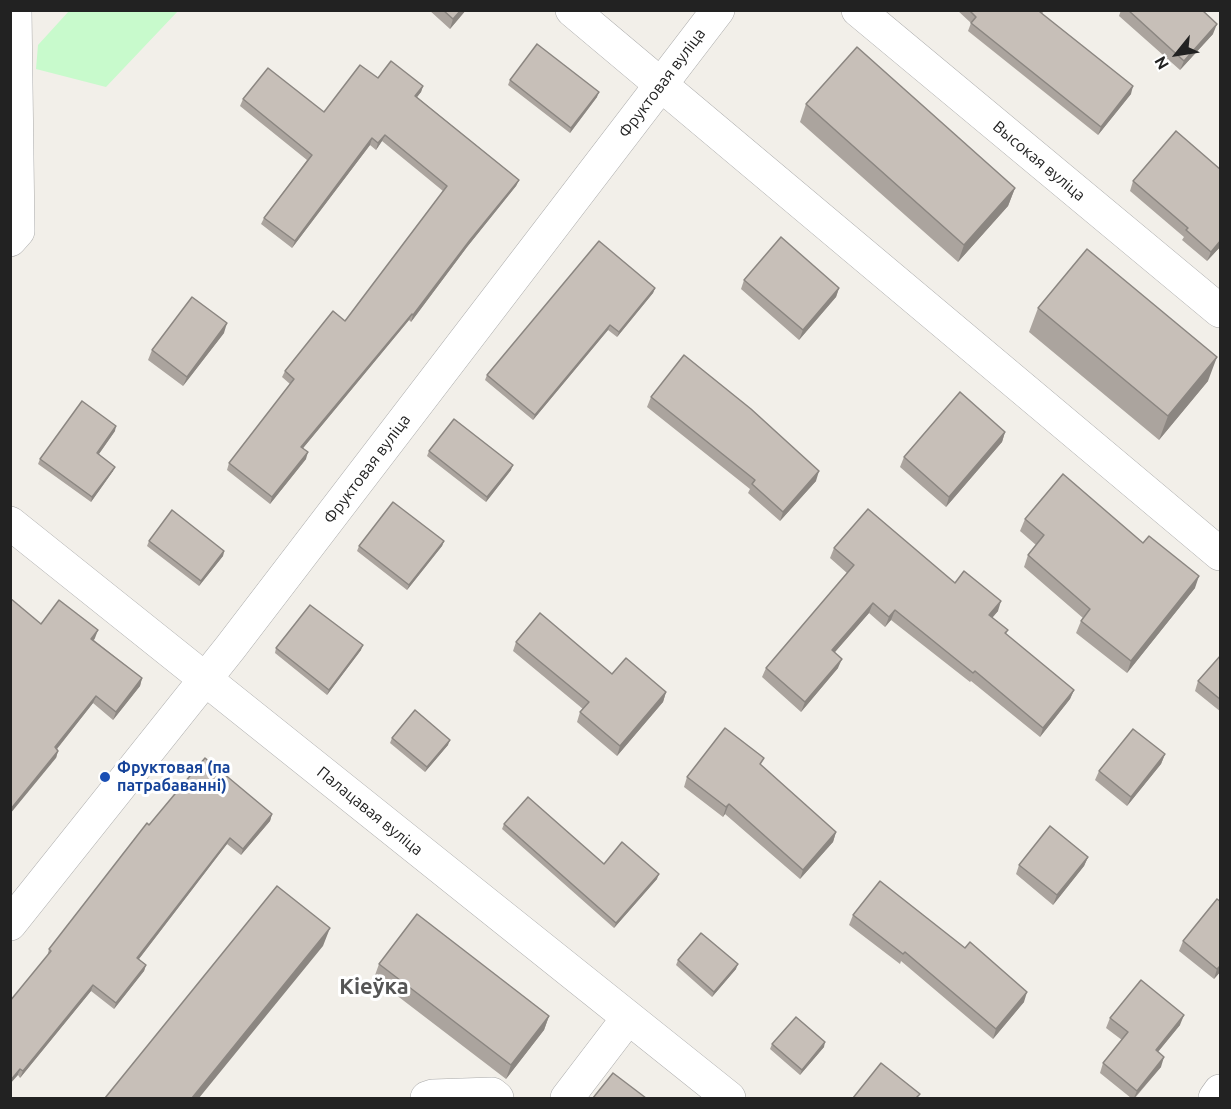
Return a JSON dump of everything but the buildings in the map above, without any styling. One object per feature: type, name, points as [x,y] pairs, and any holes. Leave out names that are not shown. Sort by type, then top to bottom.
[{"type":"street","points":[[10,240],[18,231],[15,10]]},
{"type":"street","points":[[572,10],[1221,554]]},
{"type":"street","name":"Фруктовая вуліца","points":[[10,924],[206,680],[718,10]]},
{"type":"street","name":"Высокая вуліца","points":[[858,10],[1221,311]]},
{"type":"street","name":"Палацавая вуліца","points":[[10,523],[729,1098]]},
{"type":"street","points":[[567,1098],[628,1018]]},
{"type":"street","points":[[1215,1098],[1221,1091]]},
{"type":"street","points":[[427,1098],[492,1094],[497,1098]]},
{"type":"green space","points":[[69,11],[178,11],[106,87],[36,69],[38,45]]},
{"type":"place","name":"Фруктовая (па патрабаванні)","points":[[105,777]]},
{"type":"district","name":"Кіеўка","points":[[374,987]]}]
